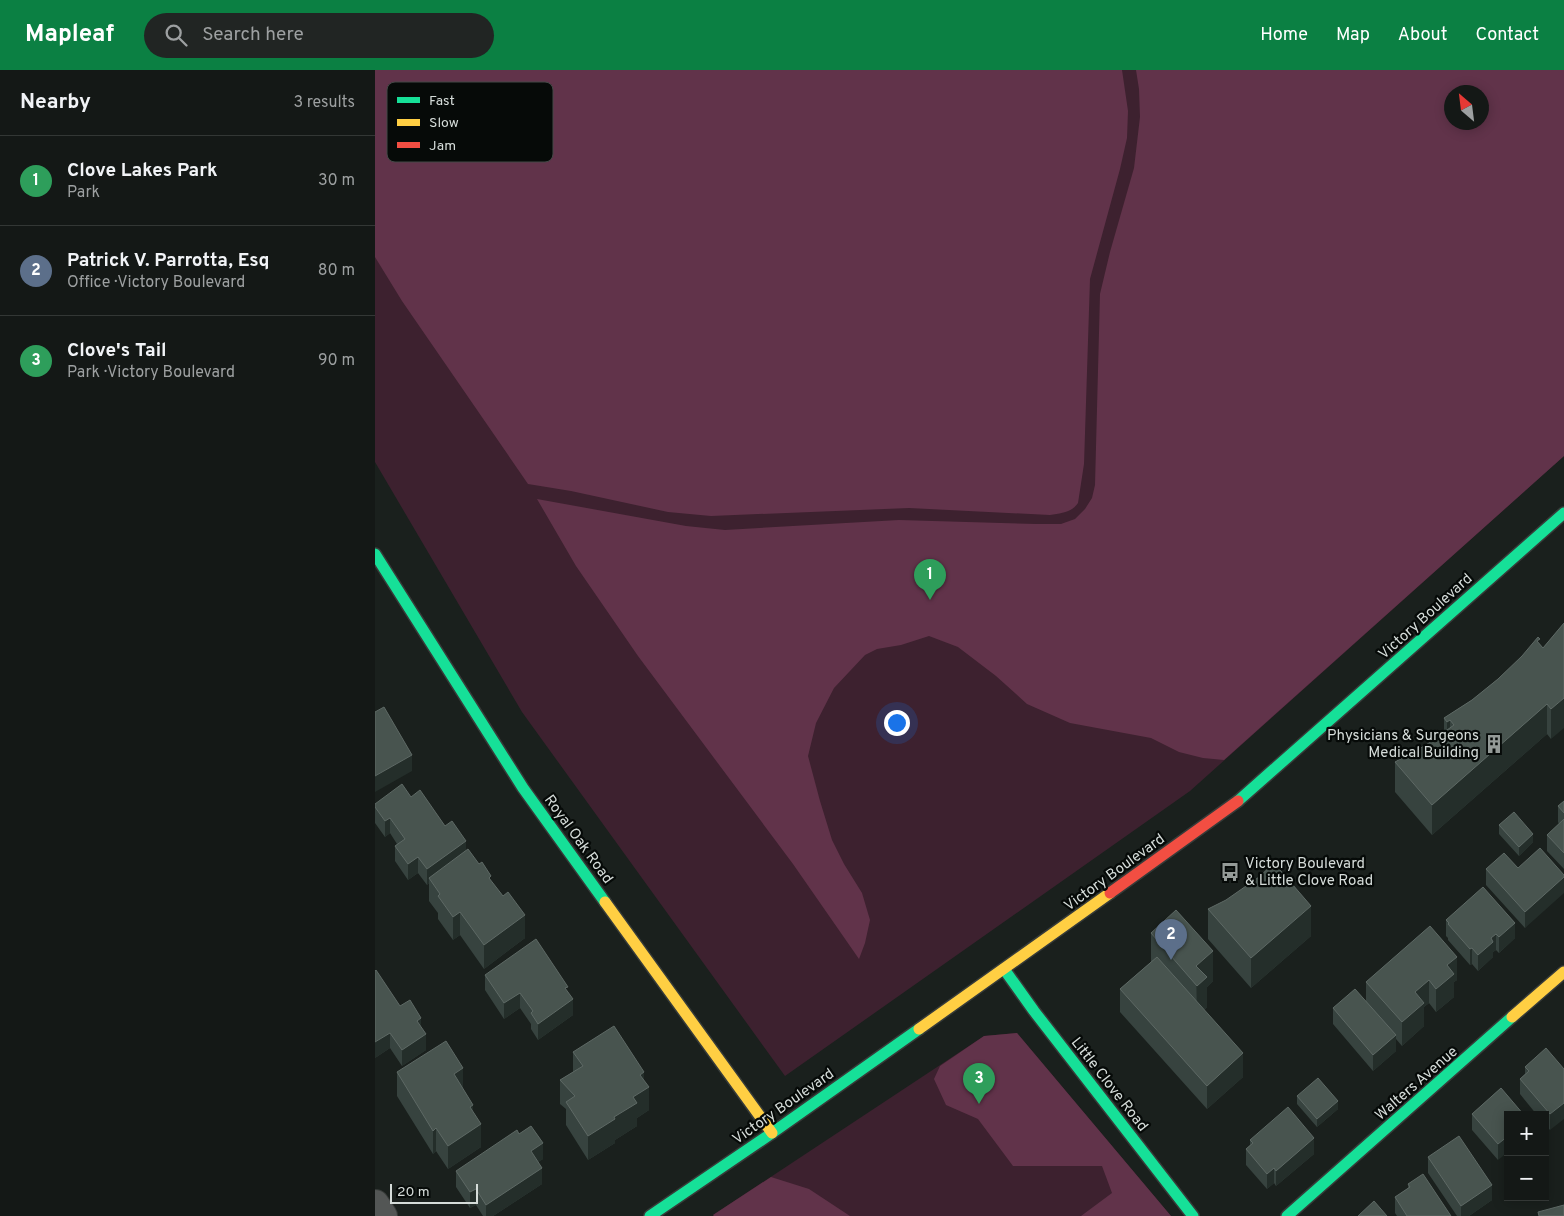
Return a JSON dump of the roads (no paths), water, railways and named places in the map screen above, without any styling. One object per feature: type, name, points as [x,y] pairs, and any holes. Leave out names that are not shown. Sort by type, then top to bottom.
[{"type":"street","name":"Victory Boulevard","points":[[649,1216],[772,1133],[1237,803],[1564,513]]},
{"type":"street","name":"Royal Oak Road","points":[[377,562],[523,788],[772,1133]]},
{"type":"street","name":"Little Clove Road","points":[[1004,969],[1034,1011],[1193,1216]]},
{"type":"street","name":"Walters Avenue","points":[[1287,1216],[1564,972]]},
{"type":"street","points":[[375,1204],[383,1216]]},
{"type":"place","name":"Clove Lakes Park","points":[[930,600]]},
{"type":"place","name":"Physicians & Surgeons Medical Building","points":[[1494,744]]},
{"type":"place","name":"Victory Boulevard & Little Clove Road","points":[[1230,872]]},
{"type":"place","name":"Patrick V. Parrotta, Esq","points":[[1171,960]]},
{"type":"place","name":"Clove's Tail","points":[[979,1104]]}]
